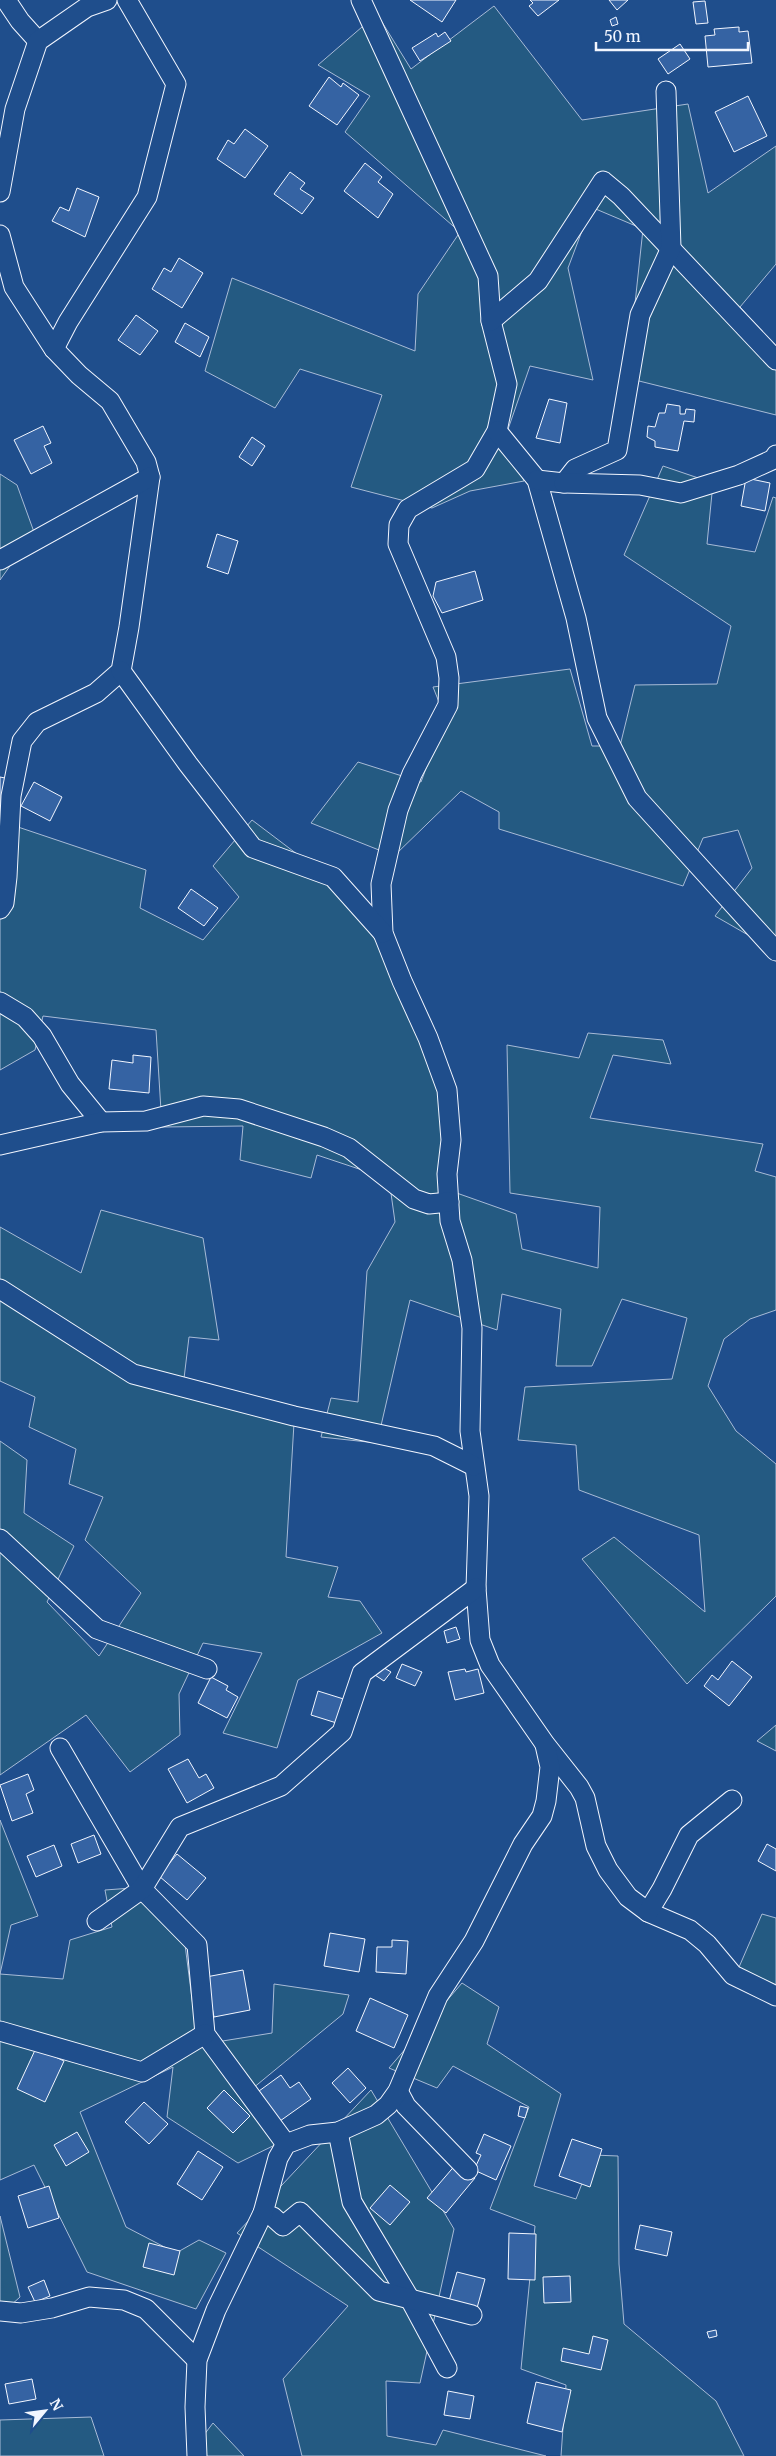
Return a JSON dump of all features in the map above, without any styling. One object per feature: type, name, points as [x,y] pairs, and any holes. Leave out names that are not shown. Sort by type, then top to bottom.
[{"type":"street","points":[[6,0],[20,21],[38,41]]},
{"type":"street","points":[[20,21],[22,0]]},
{"type":"street","points":[[0,192],[15,109],[38,41],[87,7],[107,0]]},
{"type":"street","points":[[54,349],[68,322],[147,197],[176,84],[127,0]]},
{"type":"street","points":[[361,0],[488,276],[491,321],[507,384],[497,431],[475,469],[408,509],[400,525],[398,544],[446,657],[449,678],[448,706],[412,774],[398,810],[381,884],[383,933],[428,1038],[447,1090],[451,1140],[448,1174],[450,1221],[462,1260],[468,1290],[472,1328],[470,1431],[479,1496],[476,1588],[480,1640],[490,1665],[545,1744],[586,1798],[596,1846],[608,1870],[628,1897],[648,1912],[690,1930],[707,1944],[733,1975],[776,1996]]},
{"type":"street","points":[[564,483],[575,469],[617,450],[640,315],[671,248],[666,91]]},
{"type":"street","points":[[491,321],[538,281],[603,181],[621,196],[776,360]]},
{"type":"street","points":[[0,243],[14,287],[54,349],[79,375],[110,401],[146,462],[150,477],[121,671],[96,693],[37,722],[22,741],[10,796],[7,877],[4,903],[0,909]]},
{"type":"street","points":[[497,431],[537,480],[576,618],[597,718],[637,798],[776,951]]},
{"type":"street","points":[[537,480],[564,483],[640,485],[681,493],[739,475],[774,459],[776,455]]},
{"type":"street","points":[[0,560],[150,477]]},
{"type":"street","points":[[121,671],[188,764],[253,848],[333,877],[383,933]]},
{"type":"street","points":[[0,1002],[25,1017],[42,1036],[70,1084],[102,1122]]},
{"type":"street","points":[[0,1145],[102,1122],[146,1121],[203,1106],[239,1109],[324,1136],[349,1148],[414,1199],[429,1204],[449,1202]]},
{"type":"street","points":[[0,1289],[133,1374],[294,1416],[434,1446],[474,1466]]},
{"type":"street","points":[[0,1539],[97,1630],[206,1670]]},
{"type":"street","points":[[97,1921],[142,1889],[180,1827],[281,1786],[342,1732],[362,1673],[476,1588]]},
{"type":"street","points":[[197,2456],[195,2408],[197,2360],[216,2310],[263,2213],[278,2158],[286,2144],[310,2136],[338,2132],[376,2115],[388,2105],[398,2091],[438,1996],[474,1941],[523,1844],[542,1816],[546,1801],[550,1767],[545,1744]]},
{"type":"street","points":[[60,1748],[142,1889],[197,1945],[205,2034],[286,2144]]},
{"type":"street","points":[[648,1912],[662,1889],[689,1835],[732,1800]]},
{"type":"street","points":[[0,2031],[142,2072],[205,2034]]},
{"type":"street","points":[[398,2091],[406,2106],[468,2170]]},
{"type":"street","points":[[338,2132],[352,2202],[411,2301],[447,2368]]},
{"type":"street","points":[[263,2213],[273,2217],[283,2226],[300,2212],[379,2291],[411,2301],[472,2315]]},
{"type":"street","points":[[0,2311],[21,2313],[52,2308],[90,2297],[124,2300],[146,2309],[197,2360]]},
{"type":"shaded area","points":[[494,6],[582,120],[688,104],[708,193],[776,146],[776,264],[740,307],[776,349],[776,415],[627,378],[643,229],[591,207],[568,268],[593,380],[530,366],[506,435],[524,481],[470,491],[432,508],[351,487],[382,395],[300,369],[275,408],[205,371],[232,278],[415,351],[418,294],[460,232],[345,132],[370,96],[318,65],[377,14],[411,69]]},
{"type":"shaded area","points":[[663,466],[713,483],[707,544],[755,552],[773,497],[776,498],[776,951],[715,916],[752,868],[738,830],[703,838],[683,886],[499,829],[499,812],[461,791],[394,856],[311,823],[358,762],[421,782],[445,717],[433,687],[570,669],[592,746],[620,746],[635,685],[717,684],[731,626],[624,555]]},
{"type":"shaded area","points":[[0,474],[17,485],[34,532],[0,580]]},
{"type":"shaded area","points":[[252,820],[363,904],[453,1082],[451,1191],[516,1214],[522,1249],[598,1268],[600,1207],[510,1193],[507,1045],[579,1058],[588,1033],[663,1040],[671,1064],[613,1055],[590,1118],[763,1144],[755,1171],[776,1177],[776,1310],[750,1319],[724,1339],[708,1386],[736,1431],[776,1464],[776,1596],[687,1684],[582,1559],[614,1537],[705,1612],[699,1535],[579,1490],[576,1445],[518,1440],[525,1387],[672,1379],[687,1318],[622,1299],[592,1366],[556,1366],[561,1309],[502,1294],[497,1330],[410,1300],[377,1443],[321,1437],[331,1398],[358,1402],[367,1271],[395,1222],[389,1179],[317,1155],[311,1178],[240,1160],[243,1126],[162,1127],[156,1030],[43,1016],[35,1050],[0,1070],[0,867],[15,826],[146,870],[140,908],[203,940],[239,897],[213,866]]},
{"type":"shaded area","points":[[101,1210],[203,1238],[219,1340],[189,1337],[182,1395],[294,1423],[286,1557],[338,1567],[328,1597],[360,1601],[382,1633],[298,1680],[277,1748],[223,1733],[262,1653],[203,1643],[179,1694],[180,1735],[130,1772],[86,1715],[0,1775],[0,1441],[27,1460],[24,1513],[74,1546],[47,1602],[99,1656],[141,1593],[85,1540],[103,1497],[69,1484],[76,1449],[29,1427],[35,1397],[0,1381],[0,1227],[81,1273]]},
{"type":"shaded area","points":[[776,1725],[776,1751],[757,1741]]},
{"type":"shaded area","points":[[0,1820],[38,1916],[11,1925],[0,1974]]},
{"type":"shaded area","points":[[132,1888],[184,1937],[198,2045],[272,2033],[274,1984],[349,1995],[343,2014],[241,2098],[279,2143],[238,2163],[167,2117],[173,2067],[80,2112],[126,2227],[176,2253],[199,2240],[226,2253],[196,2309],[87,2272],[34,2165],[0,2180],[0,1974],[63,1979],[70,1940],[112,1927],[105,1890]]},
{"type":"shaded area","points":[[762,1914],[776,1918],[776,1992],[733,1981]]},
{"type":"shaded area","points":[[462,1983],[499,2007],[487,2044],[561,2094],[534,2186],[576,2199],[593,2155],[618,2156],[619,2264],[624,2324],[716,2401],[744,2456],[561,2456],[566,2385],[521,2369],[535,2226],[490,2209],[529,2107],[453,2066],[437,2088],[389,2068]]},
{"type":"shaded area","points":[[371,2090],[454,2229],[420,2383],[386,2381],[387,2436],[436,2445],[443,2430],[546,2456],[302,2456],[283,2379],[348,2306],[237,2233]]},
{"type":"shaded area","points":[[0,2216],[20,2297],[0,2315]]},
{"type":"shaded area","points":[[91,2417],[104,2456],[0,2456],[0,2420]]},
{"type":"shaded area","points":[[213,2423],[244,2456],[188,2456]]},
{"type":"building","points":[[410,0],[456,0],[442,22]]},
{"type":"building","points":[[530,0],[559,0],[538,16],[529,6],[533,3]]},
{"type":"building","points":[[609,0],[628,0],[617,10]]},
{"type":"building","points":[[705,1],[708,23],[696,24],[693,2]]},
{"type":"building","points":[[616,17],[618,24],[612,26],[610,20]]},
{"type":"building","points":[[739,27],[739,32],[748,31],[752,63],[708,67],[705,36],[715,35],[714,29]]},
{"type":"building","points":[[445,32],[451,41],[420,61],[412,48],[436,33],[438,37]]},
{"type":"building","points":[[680,44],[690,59],[668,74],[658,59]]},
{"type":"building","points":[[329,77],[341,87],[343,83],[359,95],[337,125],[309,106]]},
{"type":"building","points":[[748,96],[767,136],[734,152],[715,112]]},
{"type":"building","points":[[245,129],[268,146],[245,178],[217,159],[228,140],[234,144]]},
{"type":"building","points":[[365,163],[382,177],[378,182],[393,194],[378,218],[344,191]]},
{"type":"building","points":[[290,172],[305,183],[300,189],[314,198],[302,214],[274,194]]},
{"type":"building","points":[[77,188],[99,197],[85,237],[52,221],[60,207],[69,211]]},
{"type":"building","points":[[179,258],[203,273],[182,308],[152,289],[164,268],[171,272]]},
{"type":"building","points":[[136,315],[158,331],[140,355],[118,340]]},
{"type":"building","points":[[185,323],[209,337],[200,357],[175,342]]},
{"type":"building","points":[[549,399],[567,403],[560,443],[536,438]]},
{"type":"building","points":[[667,404],[680,406],[680,414],[685,414],[686,409],[695,410],[694,422],[684,421],[678,451],[655,447],[655,441],[647,437],[648,426],[655,427],[659,413],[665,413]]},
{"type":"building","points":[[43,426],[51,443],[44,446],[52,463],[31,474],[14,440]]},
{"type":"building","points":[[252,437],[265,446],[252,466],[239,457]]},
{"type":"building","points":[[746,478],[770,483],[765,511],[741,506]]},
{"type":"building","points":[[217,534],[238,541],[228,574],[207,567]]},
{"type":"building","points":[[475,571],[483,600],[442,613],[433,596],[436,582]]},
{"type":"building","points":[[0,777],[5,778],[1,817],[0,817]]},
{"type":"building","points":[[34,782],[62,797],[50,821],[21,806]]},
{"type":"building","points":[[191,889],[218,908],[204,926],[178,908]]},
{"type":"building","points":[[133,1055],[151,1057],[149,1093],[109,1089],[112,1060],[133,1063]]},
{"type":"building","points":[[456,1627],[460,1639],[447,1643],[444,1631]]},
{"type":"building","points":[[732,1661],[752,1677],[729,1706],[704,1686],[712,1675],[718,1680]]},
{"type":"building","points":[[402,1664],[422,1672],[415,1686],[396,1678]]},
{"type":"building","points":[[381,1666],[391,1672],[384,1681],[375,1675]]},
{"type":"building","points":[[465,1669],[466,1672],[478,1669],[484,1693],[455,1700],[448,1672]]},
{"type":"building","points":[[211,1677],[228,1686],[226,1690],[238,1697],[227,1718],[198,1703]]},
{"type":"building","points":[[318,1691],[350,1701],[343,1725],[311,1715]]},
{"type":"building","points":[[188,1759],[199,1778],[206,1774],[214,1788],[187,1803],[168,1769]]},
{"type":"building","points":[[28,1774],[34,1790],[26,1794],[33,1813],[12,1821],[0,1785]]},
{"type":"building","points":[[94,1835],[101,1854],[78,1863],[71,1844]]},
{"type":"building","points":[[767,1844],[776,1849],[776,1871],[758,1861]]},
{"type":"building","points":[[54,1845],[62,1866],[36,1877],[27,1856]]},
{"type":"building","points":[[177,1854],[206,1878],[187,1900],[159,1876]]},
{"type":"building","points":[[330,1933],[365,1939],[359,1972],[324,1966]]},
{"type":"building","points":[[392,1940],[408,1941],[406,1974],[376,1972],[377,1947],[392,1947]]},
{"type":"building","points":[[243,1970],[250,2010],[214,2017],[206,1977]]},
{"type":"building","points":[[370,1998],[408,2015],[394,2048],[356,2031]]},
{"type":"building","points":[[36,2048],[64,2061],[45,2102],[17,2089]]},
{"type":"building","points":[[348,2068],[366,2088],[350,2103],[332,2083]]},
{"type":"building","points":[[281,2075],[290,2088],[299,2082],[311,2099],[280,2121],[259,2091]]},
{"type":"building","points":[[224,2090],[250,2116],[233,2133],[207,2108]]},
{"type":"building","points":[[144,2102],[168,2124],[149,2144],[125,2122]]},
{"type":"building","points":[[520,2106],[528,2108],[525,2118],[518,2116]]},
{"type":"building","points":[[77,2132],[89,2152],[66,2166],[54,2145]]},
{"type":"building","points":[[484,2134],[511,2146],[496,2180],[474,2170],[481,2155],[476,2153]]},
{"type":"building","points":[[572,2139],[602,2149],[590,2187],[559,2176]]},
{"type":"building","points":[[198,2151],[223,2167],[202,2200],[177,2184]]},
{"type":"building","points":[[457,2163],[475,2178],[446,2213],[427,2198]]},
{"type":"building","points":[[390,2185],[410,2202],[390,2225],[370,2208]]},
{"type":"building","points":[[49,2186],[59,2218],[28,2228],[18,2196]]},
{"type":"building","points":[[640,2225],[672,2232],[667,2256],[635,2249]]},
{"type":"building","points":[[509,2233],[536,2234],[535,2280],[508,2279]]},
{"type":"building","points":[[149,2243],[180,2251],[174,2275],[143,2267]]},
{"type":"building","points":[[457,2272],[485,2279],[477,2308],[449,2301]]},
{"type":"building","points":[[570,2276],[571,2302],[544,2303],[543,2277]]},
{"type":"building","points":[[44,2280],[50,2296],[35,2302],[28,2287]]},
{"type":"building","points":[[716,2330],[717,2336],[709,2338],[707,2332]]},
{"type":"building","points":[[593,2336],[608,2340],[601,2370],[561,2361],[563,2348],[589,2354]]},
{"type":"building","points":[[32,2379],[36,2399],[9,2404],[5,2384]]},
{"type":"building","points":[[536,2382],[571,2390],[562,2432],[527,2423]]},
{"type":"building","points":[[448,2391],[474,2396],[470,2419],[444,2415]]}]
